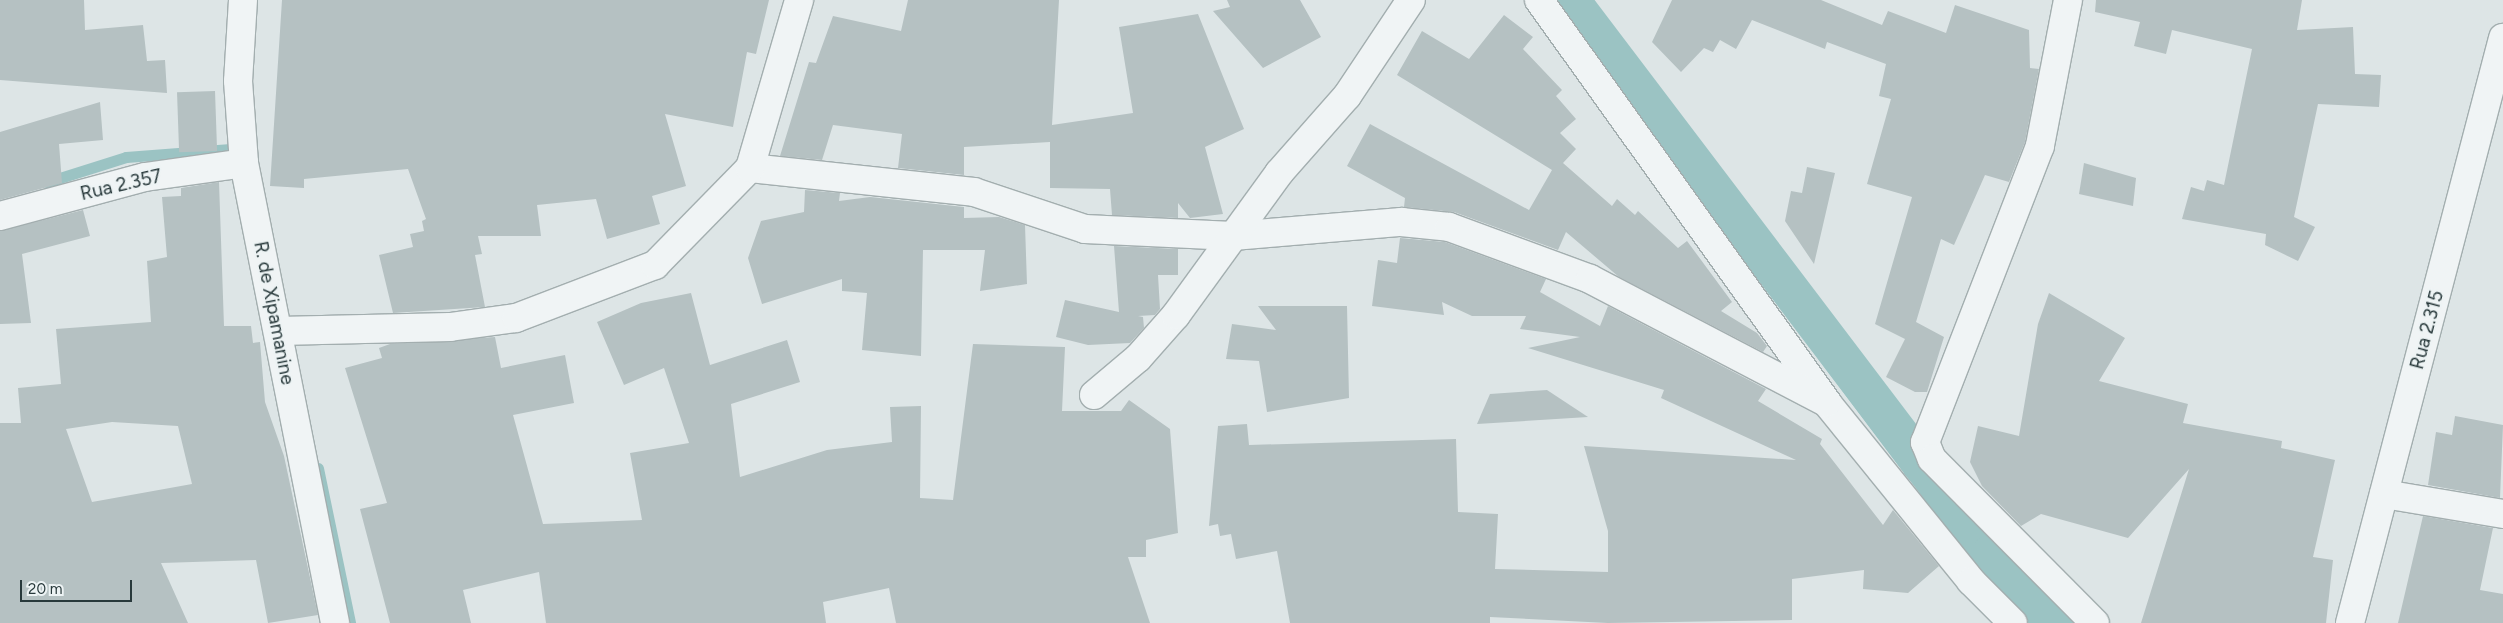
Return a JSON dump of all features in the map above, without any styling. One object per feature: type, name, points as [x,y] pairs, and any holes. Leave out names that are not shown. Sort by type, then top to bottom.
[{"type":"street","name":"R. de Xipamanine","points":[[243,0],[238,81],[244,164],[279,331],[335,623]]},
{"type":"street","points":[[279,331],[450,328],[516,318],[655,265],[750,168],[798,0]]},
{"type":"street","points":[[1094,394],[1138,358],[1176,315],[1279,173],[1347,96],[1412,0]]},
{"type":"street","points":[[1539,0],[1827,403],[1971,581],[2013,623]]},
{"type":"street","points":[[2068,0],[2040,146],[1925,442],[1932,459],[2095,623]]},
{"type":"street","name":"Rua 2.315","points":[[2350,623],[2503,38]]},
{"type":"street","name":"Rua 2.357","points":[[0,216],[145,176],[244,164]]},
{"type":"street","points":[[750,168],[974,192],[1086,229],[1233,236],[1400,222],[1449,227],[1590,279],[1827,403]]},
{"type":"street","points":[[2384,494],[2503,514]]},
{"type":"building","points":[[0,0],[84,0],[85,30],[143,25],[147,61],[165,60],[167,93],[0,80]]},
{"type":"building","points":[[282,0],[769,0],[756,54],[747,52],[733,127],[665,114],[686,186],[652,196],[660,224],[607,239],[596,199],[537,205],[541,236],[478,236],[482,254],[475,255],[485,307],[393,313],[379,255],[413,247],[410,234],[424,231],[422,221],[426,219],[408,169],[304,179],[304,188],[270,186]]},
{"type":"building","points":[[908,0],[1059,0],[1052,125],[1133,113],[1119,27],[1198,14],[1244,129],[1205,147],[1223,214],[1190,218],[1178,203],[1178,218],[1112,215],[1110,189],[1050,188],[1050,142],[964,147],[964,175],[898,168],[902,134],[833,125],[822,160],[780,156],[809,62],[816,63],[833,16],[901,31]]},
{"type":"building","points":[[1227,0],[1300,0],[1321,37],[1263,68],[1213,11],[1230,7]]},
{"type":"building","points":[[1672,0],[1821,0],[1882,25],[1888,11],[1946,33],[1955,5],[2029,30],[2030,68],[2039,69],[2025,142],[2009,182],[1985,175],[1954,245],[1941,239],[1916,322],[1944,337],[1927,392],[1915,392],[1886,377],[1905,339],[1875,324],[1912,197],[1867,184],[1891,99],[1879,96],[1886,64],[1827,42],[1825,49],[1752,20],[1736,49],[1720,40],[1713,52],[1704,48],[1681,72],[1652,42]]},
{"type":"building","points":[[2096,0],[2302,0],[2297,30],[2353,27],[2355,74],[2381,75],[2379,107],[2318,104],[2294,217],[2315,227],[2298,261],[2265,245],[2266,234],[2182,219],[2191,187],[2204,191],[2207,180],[2224,185],[2252,49],[2172,30],[2166,54],[2134,46],[2140,22],[2095,12]]},
{"type":"building","points":[[1504,15],[1533,37],[1523,49],[1562,90],[1556,96],[1576,119],[1560,133],[1576,149],[1563,163],[1612,206],[1617,199],[1635,215],[1638,211],[1678,248],[1687,241],[1732,302],[1721,311],[1757,333],[1767,346],[1763,352],[1619,277],[1566,232],[1558,250],[1454,212],[1404,207],[1405,198],[1347,166],[1370,124],[1529,210],[1552,170],[1397,75],[1422,31],[1469,59]]},
{"type":"building","points":[[215,91],[217,151],[179,152],[177,92]]},
{"type":"building","points":[[100,102],[103,140],[59,144],[62,183],[0,200],[0,132]]},
{"type":"building","points":[[2084,163],[2136,178],[2133,206],[2079,194]]},
{"type":"building","points":[[1807,167],[1835,173],[1814,264],[1785,221],[1791,191],[1802,193]]},
{"type":"building","points":[[219,182],[224,326],[251,326],[253,343],[260,342],[265,402],[284,456],[318,615],[268,623],[256,560],[161,563],[188,623],[0,623],[0,423],[21,423],[18,388],[61,384],[56,329],[151,322],[147,261],[167,257],[162,197],[181,196],[181,188]],"holes":[[[112,422],[178,426],[192,484],[92,502],[66,429]]]},
{"type":"building","points":[[805,190],[840,193],[839,201],[870,197],[964,207],[964,218],[999,217],[1025,225],[1027,284],[980,291],[985,250],[923,250],[921,356],[862,350],[867,293],[842,291],[842,279],[762,304],[748,258],[761,221],[804,212]]},
{"type":"building","points":[[83,210],[90,236],[22,254],[31,323],[0,324],[0,231]]},
{"type":"building","points":[[1400,238],[1445,242],[1546,279],[1540,292],[1600,326],[1608,306],[1766,389],[1758,401],[1822,439],[1820,444],[1883,525],[1893,510],[1939,566],[1908,593],[1863,589],[1864,570],[1792,579],[1792,620],[1608,623],[1490,617],[1490,623],[1290,623],[1277,551],[1236,559],[1231,534],[1220,536],[1218,524],[1209,526],[1218,426],[1247,424],[1249,445],[1456,439],[1458,512],[1498,514],[1495,569],[1608,572],[1608,531],[1584,446],[1796,460],[1661,398],[1664,390],[1528,348],[1580,337],[1520,329],[1526,316],[1472,316],[1442,302],[1444,315],[1372,306],[1378,260],[1397,263]]},
{"type":"building","points":[[1114,246],[1178,249],[1178,275],[1158,275],[1160,309],[1155,315],[1138,316],[1143,317],[1144,328],[1130,343],[1088,345],[1056,337],[1065,300],[1119,312]]},
{"type":"building","points":[[691,293],[710,365],[787,340],[800,382],[731,404],[740,477],[827,450],[892,442],[890,407],[921,406],[920,498],[953,500],[973,344],[1065,347],[1062,411],[1121,411],[1129,400],[1170,429],[1178,533],[1146,540],[1146,557],[1128,557],[1150,623],[896,623],[889,588],[823,602],[826,623],[546,623],[539,572],[463,590],[471,623],[390,623],[360,509],[387,503],[345,368],[382,358],[379,348],[390,344],[495,337],[501,368],[565,355],[574,403],[513,415],[543,524],[642,520],[630,453],[689,443],[664,368],[624,385],[597,322],[641,303]]},
{"type":"building","points":[[2049,293],[2125,338],[2099,381],[2188,404],[2183,423],[2282,441],[2281,448],[2335,460],[2313,557],[2333,560],[2326,623],[2141,623],[2189,469],[2128,538],[2041,514],[2021,526],[1982,486],[1970,462],[1978,426],[2019,436],[2038,324]]},
{"type":"building","points":[[1258,306],[1347,306],[1349,398],[1267,412],[1259,361],[1226,359],[1232,324],[1276,330]]},
{"type":"building","points":[[1547,390],[1588,417],[1477,424],[1490,394]]},
{"type":"building","points":[[2455,416],[2503,425],[2500,498],[2428,485],[2436,432],[2452,435]]},
{"type":"building","points":[[2423,516],[2493,528],[2480,590],[2503,594],[2503,623],[2398,623]]},
{"type":"waterway","points":[[1556,0],[1909,471],[2045,623]]},
{"type":"waterway","points":[[1570,0],[1990,554],[2055,623]]},
{"type":"waterway","points":[[47,182],[126,157],[244,148]]},
{"type":"waterway","points":[[318,468],[350,623]]}]
